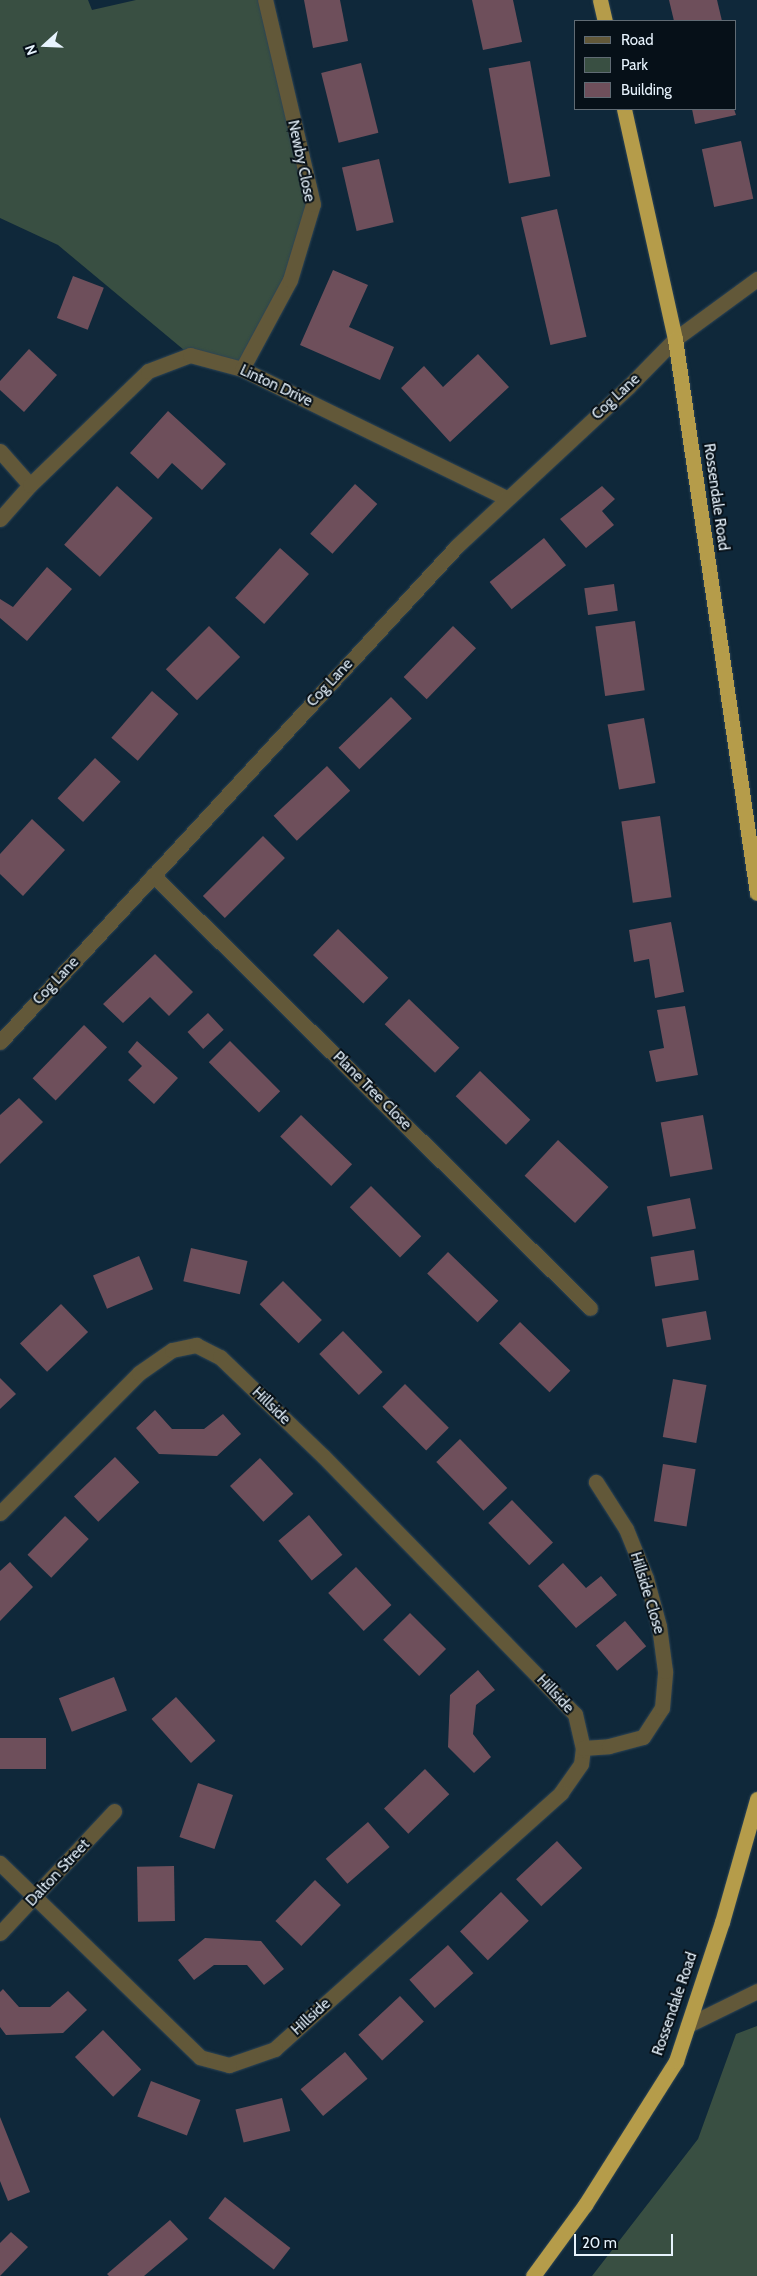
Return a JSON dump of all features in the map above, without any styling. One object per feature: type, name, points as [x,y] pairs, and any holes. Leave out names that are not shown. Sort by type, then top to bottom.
[{"type":"highway","points":[[600,0],[605,20]]},
{"type":"highway","name":"Rossendale Road","points":[[624,110],[675,339],[757,893]]},
{"type":"highway","name":"Rossendale Road","points":[[534,2276],[584,2205],[676,2061],[757,1799]]},
{"type":"street","name":"Newby Close","points":[[242,369],[290,280],[312,204],[265,0]]},
{"type":"street","name":"Cog Lane","points":[[0,1042],[457,546],[506,498],[628,387],[675,339],[757,278]]},
{"type":"street","name":"Linton Drive","points":[[0,519],[30,485],[148,371],[190,356],[242,369],[506,498]]},
{"type":"street","points":[[0,451],[30,485]]},
{"type":"street","name":"Plane Tree Close","points":[[153,875],[590,1308]]},
{"type":"street","name":"Hillside","points":[[0,1514],[139,1373],[172,1350],[196,1345],[220,1357],[323,1456],[576,1714],[583,1748],[581,1764],[561,1793],[275,2049],[229,2064],[200,2057],[34,1900],[0,1863]]},
{"type":"street","name":"Hillside Close","points":[[583,1748],[609,1746],[643,1737],[662,1708],[665,1671],[659,1626],[646,1578],[626,1529],[596,1482]]},
{"type":"street","name":"Dalton Street","points":[[0,1933],[34,1900],[114,1811]]},
{"type":"street","points":[[688,2025],[757,1991]]},
{"type":"green space","points":[[0,0],[88,0],[92,10],[136,0],[265,0],[313,204],[290,280],[242,369],[190,355],[58,245],[0,218]]},
{"type":"green space","points":[[757,2026],[757,2276],[592,2276],[698,2139],[736,2034]]},
{"type":"building","points":[[304,0],[340,0],[348,41],[313,48]]},
{"type":"building","points":[[472,0],[513,0],[522,42],[483,50]]},
{"type":"building","points":[[669,0],[717,0],[722,20],[674,20]]},
{"type":"building","points":[[530,61],[550,176],[509,184],[489,68]]},
{"type":"building","points":[[361,63],[378,133],[339,143],[321,73]]},
{"type":"building","points":[[692,110],[734,110],[736,115],[695,124]]},
{"type":"building","points":[[741,141],[753,199],[714,207],[702,149]]},
{"type":"building","points":[[379,159],[394,222],[357,231],[342,168]]},
{"type":"building","points":[[557,209],[586,337],[550,345],[521,217]]},
{"type":"building","points":[[333,270],[368,285],[349,327],[394,347],[380,380],[300,345]]},
{"type":"building","points":[[73,276],[104,288],[88,330],[57,318]]},
{"type":"building","points":[[29,349],[57,375],[24,412],[0,390],[0,381]]},
{"type":"building","points":[[478,354],[509,387],[450,442],[401,388],[424,366],[443,387]]},
{"type":"building","points":[[168,411],[226,464],[202,490],[172,463],[158,479],[130,453]]},
{"type":"building","points":[[355,484],[377,504],[332,554],[310,534]]},
{"type":"building","points":[[117,486],[153,518],[100,577],[64,545]]},
{"type":"building","points":[[602,486],[615,499],[602,511],[614,525],[586,548],[560,519]]},
{"type":"building","points":[[544,538],[566,565],[512,609],[490,582]]},
{"type":"building","points":[[280,548],[309,574],[264,624],[235,598]]},
{"type":"building","points":[[47,567],[72,589],[27,641],[0,618],[0,599],[13,607]]},
{"type":"building","points":[[614,584],[618,611],[588,615],[584,588]]},
{"type":"building","points":[[635,621],[645,690],[605,696],[595,627]]},
{"type":"building","points":[[209,626],[240,657],[197,700],[166,669]]},
{"type":"building","points":[[453,626],[476,648],[427,699],[404,677]]},
{"type":"building","points":[[152,691],[178,714],[138,761],[111,738]]},
{"type":"building","points":[[391,697],[412,719],[359,769],[338,748]]},
{"type":"building","points":[[644,718],[655,783],[619,789],[608,724]]},
{"type":"building","points":[[95,758],[121,782],[83,822],[57,798]]},
{"type":"building","points":[[327,766],[350,791],[297,841],[274,816]]},
{"type":"building","points":[[660,816],[671,897],[633,903],[621,821]]},
{"type":"building","points":[[32,819],[65,850],[23,896],[0,874],[0,854]]},
{"type":"building","points":[[263,836],[285,858],[225,918],[203,896]]},
{"type":"building","points":[[671,922],[684,992],[655,998],[649,959],[634,962],[629,930]]},
{"type":"building","points":[[338,929],[388,978],[363,1004],[313,955]]},
{"type":"building","points":[[155,954],[193,992],[169,1016],[150,997],[123,1023],[103,1004]]},
{"type":"building","points":[[409,999],[459,1048],[435,1073],[385,1024]]},
{"type":"building","points":[[685,1006],[698,1075],[656,1082],[649,1051],[664,1048],[657,1010]]},
{"type":"building","points":[[208,1013],[224,1030],[203,1049],[188,1032]]},
{"type":"building","points":[[84,1025],[107,1047],[56,1100],[33,1078]]},
{"type":"building","points":[[137,1041],[178,1078],[154,1104],[128,1080],[142,1066],[128,1052]]},
{"type":"building","points":[[230,1041],[280,1091],[259,1112],[209,1062]]},
{"type":"building","points":[[480,1071],[530,1120],[506,1145],[456,1096]]},
{"type":"building","points":[[19,1098],[43,1122],[0,1164],[0,1115]]},
{"type":"building","points":[[301,1115],[352,1164],[331,1186],[280,1137]]},
{"type":"building","points":[[703,1115],[713,1169],[670,1177],[661,1122]]},
{"type":"building","points":[[558,1140],[608,1187],[575,1223],[525,1176]]},
{"type":"building","points":[[371,1186],[421,1236],[400,1257],[350,1207]]},
{"type":"building","points":[[690,1198],[696,1228],[653,1237],[647,1206]]},
{"type":"building","points":[[191,1248],[248,1261],[240,1294],[183,1281]]},
{"type":"building","points":[[694,1250],[699,1280],[655,1287],[651,1257]]},
{"type":"building","points":[[448,1252],[498,1301],[478,1322],[427,1274]]},
{"type":"building","points":[[139,1256],[153,1289],[107,1309],[93,1276]]},
{"type":"building","points":[[283,1281],[322,1320],[299,1343],[260,1304]]},
{"type":"building","points":[[61,1304],[88,1332],[47,1372],[20,1344]]},
{"type":"building","points":[[706,1311],[711,1340],[667,1347],[662,1319]]},
{"type":"building","points":[[520,1322],[570,1371],[550,1392],[499,1344]]},
{"type":"building","points":[[343,1331],[383,1372],[359,1395],[319,1354]]},
{"type":"building","points":[[0,1378],[16,1394],[0,1409]]},
{"type":"building","points":[[673,1379],[706,1385],[696,1443],[663,1437]]},
{"type":"building","points":[[405,1384],[449,1428],[426,1450],[382,1407]]},
{"type":"building","points":[[155,1410],[172,1429],[204,1429],[223,1414],[241,1434],[217,1456],[159,1454],[136,1428]]},
{"type":"building","points":[[460,1439],[507,1488],[483,1511],[436,1462]]},
{"type":"building","points":[[115,1457],[139,1482],[98,1522],[74,1497]]},
{"type":"building","points":[[260,1458],[293,1494],[263,1522],[230,1486]]},
{"type":"building","points":[[663,1464],[696,1469],[687,1526],[654,1521]]},
{"type":"building","points":[[512,1500],[553,1542],[529,1565],[488,1523]]},
{"type":"building","points":[[309,1515],[342,1555],[312,1581],[278,1541]]},
{"type":"building","points":[[65,1516],[89,1539],[51,1578],[27,1555]]},
{"type":"building","points":[[10,1562],[33,1587],[0,1621],[0,1571]]},
{"type":"building","points":[[563,1563],[586,1588],[601,1576],[617,1595],[576,1628],[538,1586]]},
{"type":"building","points":[[356,1567],[391,1605],[364,1631],[328,1593]]},
{"type":"building","points":[[410,1613],[446,1649],[419,1676],[383,1640]]},
{"type":"building","points":[[625,1621],[646,1646],[617,1671],[596,1645]]},
{"type":"building","points":[[478,1670],[495,1690],[476,1705],[473,1734],[491,1757],[474,1773],[448,1747],[450,1695]]},
{"type":"building","points":[[114,1677],[127,1711],[72,1732],[59,1698]]},
{"type":"building","points":[[176,1697],[215,1741],[191,1763],[151,1719]]},
{"type":"building","points":[[0,1738],[46,1738],[46,1769],[0,1769]]},
{"type":"building","points":[[425,1769],[449,1794],[408,1834],[384,1809]]},
{"type":"building","points":[[198,1783],[233,1795],[214,1849],[179,1837]]},
{"type":"building","points":[[368,1822],[390,1847],[347,1884],[326,1859]]},
{"type":"building","points":[[557,1841],[582,1868],[541,1906],[516,1879]]},
{"type":"building","points":[[174,1866],[175,1921],[138,1922],[137,1867]]},
{"type":"building","points":[[315,1880],[341,1905],[301,1946],[275,1921]]},
{"type":"building","points":[[501,1892],[529,1921],[488,1960],[460,1932]]},
{"type":"building","points":[[205,1938],[261,1941],[284,1969],[264,1985],[247,1965],[214,1965],[194,1980],[178,1960]]},
{"type":"building","points":[[448,1945],[473,1973],[435,2008],[409,1980]]},
{"type":"building","points":[[3,1989],[19,2007],[50,2007],[68,1991],[87,2010],[63,2033],[6,2035],[0,2027],[0,1992]]},
{"type":"building","points":[[400,1996],[424,2022],[382,2060],[358,2035]]},
{"type":"building","points":[[103,2030],[141,2070],[113,2097],[75,2057]]},
{"type":"building","points":[[345,2052],[367,2079],[323,2116],[301,2089]]},
{"type":"building","points":[[151,2081],[200,2100],[187,2135],[137,2116]]},
{"type":"building","points":[[282,2098],[290,2131],[244,2143],[235,2110]]},
{"type":"building","points":[[0,2117],[30,2192],[8,2201],[0,2181]]},
{"type":"building","points":[[225,2197],[290,2248],[274,2269],[208,2218]]},
{"type":"building","points":[[170,2220],[188,2239],[144,2276],[109,2276],[107,2274]]},
{"type":"building","points":[[11,2232],[28,2247],[0,2276],[0,2243]]}]
